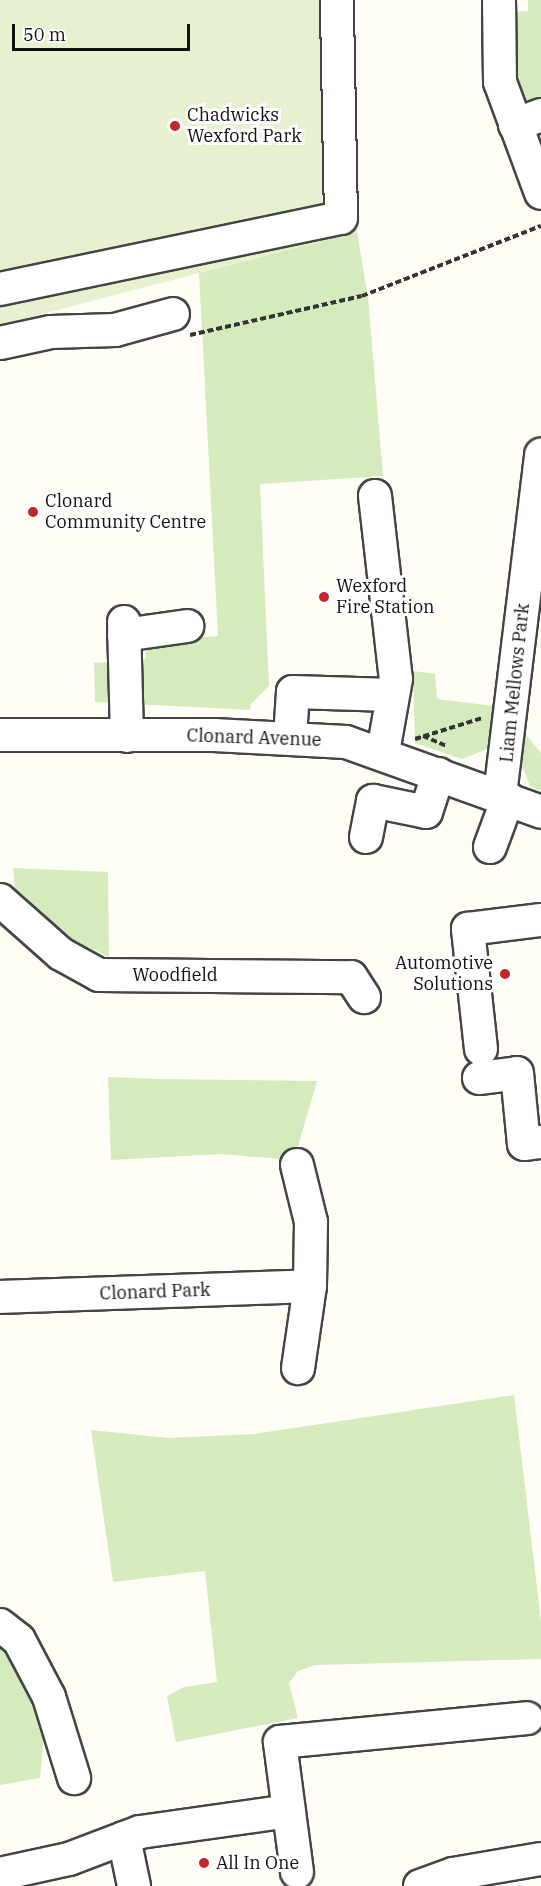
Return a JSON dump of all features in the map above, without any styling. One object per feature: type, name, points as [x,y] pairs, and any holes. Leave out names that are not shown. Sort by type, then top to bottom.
[{"type":"street","points":[[0,289],[341,218],[337,0]]},
{"type":"street","points":[[499,0],[500,82],[528,120],[541,193]]},
{"type":"street","points":[[0,343],[51,332],[179,325]]},
{"type":"street","name":"Liam Mellows Park","points":[[490,847],[504,797],[541,454]]},
{"type":"street","points":[[375,496],[396,679],[383,752]]},
{"type":"street","points":[[127,736],[124,629],[187,626]]},
{"type":"street","points":[[290,737],[293,692],[392,695]]},
{"type":"street","name":"Clonard Avenue","points":[[0,735],[290,737],[346,742],[383,752],[504,797]]},
{"type":"street","points":[[366,837],[373,801],[426,812],[438,774]]},
{"type":"street","points":[[504,797],[541,812]]},
{"type":"street","name":"Woodfield","points":[[0,900],[61,954],[99,975],[351,976],[364,997]]},
{"type":"street","points":[[541,920],[468,929],[480,1064],[517,1073],[524,1144],[541,1142]]},
{"type":"street","points":[[297,1165],[311,1222],[310,1286],[298,1368]]},
{"type":"street","name":"Clonard Park","points":[[0,1298],[310,1286]]},
{"type":"street","points":[[0,1625],[19,1640],[49,1697],[74,1778]]},
{"type":"street","points":[[297,1872],[280,1742],[527,1718]]},
{"type":"street","points":[[0,1874],[69,1859],[140,1832],[289,1811]]},
{"type":"street","points":[[124,1838],[134,1886]]},
{"type":"street","points":[[420,1886],[453,1874],[541,1859]]},
{"type":"path","points":[[179,325],[362,296],[541,226]]},
{"type":"path","points":[[383,752],[423,735],[512,709]]},
{"type":"green space","name":"Chadwicks Wexford Park","points":[[0,0],[347,0],[344,21],[357,232],[0,325]]},
{"type":"green space","points":[[528,0],[541,0],[541,102],[536,104],[525,103],[511,90],[511,12],[528,11]]},
{"type":"green space","points":[[357,232],[368,297],[383,476],[260,484],[269,686],[251,704],[250,710],[95,702],[94,663],[146,659],[145,641],[218,636],[199,273]]},
{"type":"green space","points":[[413,671],[435,674],[437,699],[494,706],[497,723],[494,740],[485,750],[462,759],[415,743]]},
{"type":"green space","points":[[526,735],[541,753],[541,791],[530,786],[521,763]]},
{"type":"green space","points":[[13,868],[108,872],[109,957],[75,941],[15,888]]},
{"type":"green space","points":[[108,1077],[317,1081],[294,1160],[221,1154],[111,1160]]},
{"type":"green space","points":[[514,1395],[541,1621],[541,1659],[315,1665],[298,1671],[289,1683],[298,1718],[176,1742],[167,1696],[184,1687],[217,1682],[205,1571],[113,1582],[91,1430],[169,1438],[254,1434]]},
{"type":"green space","points":[[0,1636],[45,1724],[40,1778],[0,1785]]},
{"type":"place","name":"Chadwicks Wexford Park","points":[[175,126]]},
{"type":"place","name":"Clonard Community Centre","points":[[33,512]]},
{"type":"place","name":"Wexford Fire Station","points":[[324,597]]},
{"type":"place","name":"Automotive Solutions","points":[[505,974]]},
{"type":"place","name":"All In One","points":[[204,1863]]}]
